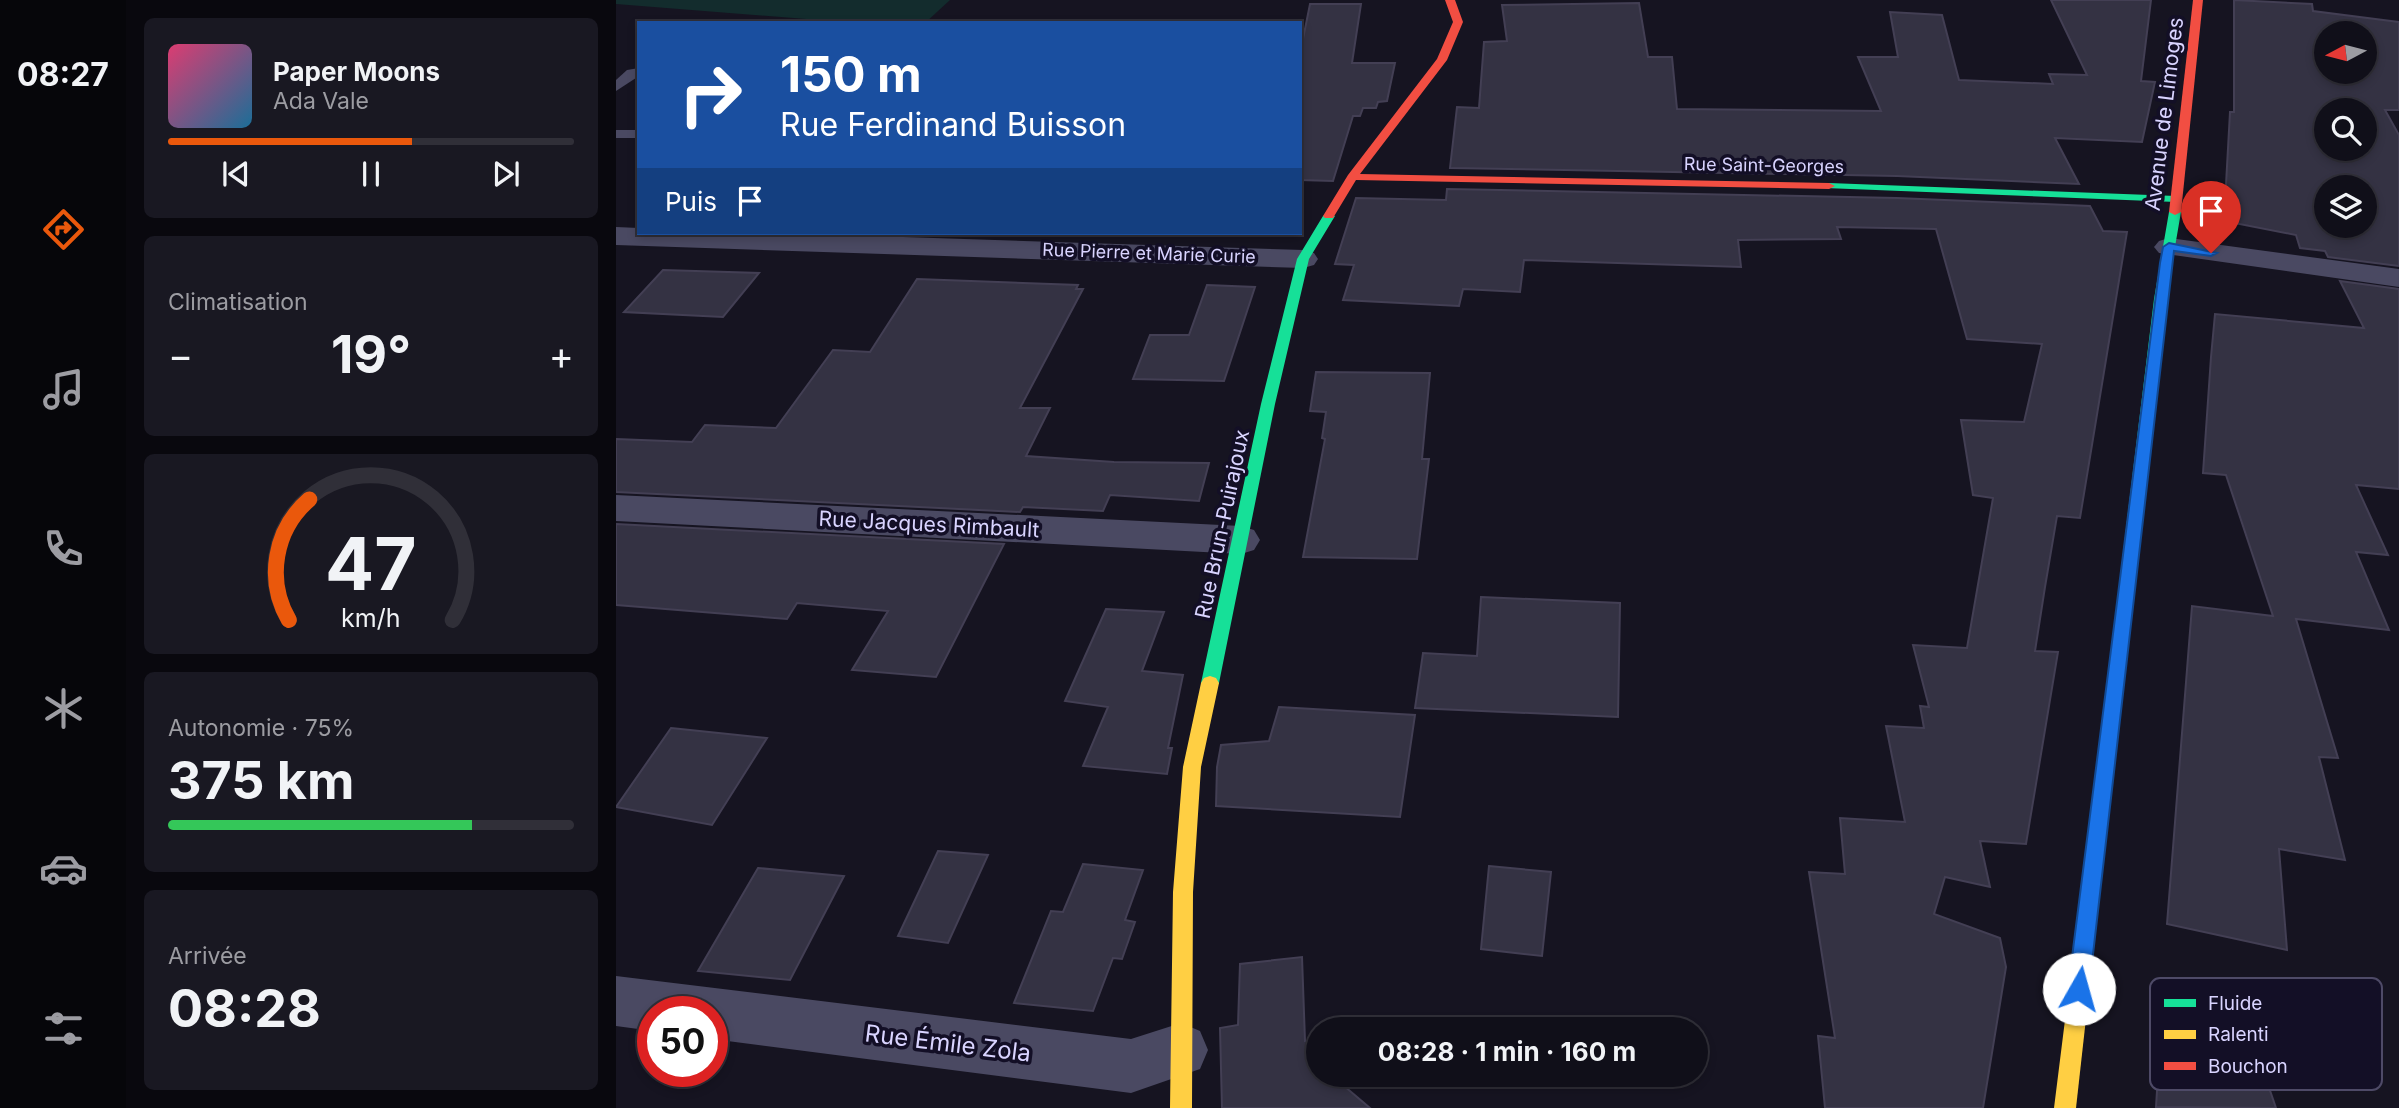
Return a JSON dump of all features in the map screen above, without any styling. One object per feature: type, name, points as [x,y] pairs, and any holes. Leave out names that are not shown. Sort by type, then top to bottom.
[{"type":"street","name":"Avenue de Limoges","points":[[2065,1108],[2169,247],[2179,190],[2198,0]]},
{"type":"street","name":"Rue Brun-Puirajoux","points":[[1181,1108],[1182,892],[1192,767],[1268,404],[1303,259],[1352,177],[1442,60],[1458,22],[1455,1]]},
{"type":"street","name":"Rue Saint-Georges","points":[[1352,177],[1897,187],[2176,199]]},
{"type":"street","name":"Rue Pierre et Marie Curie","points":[[630,235],[1303,259]]},
{"type":"street","points":[[2169,247],[2399,278]]},
{"type":"street","name":"Rue Jacques Rimbault","points":[[616,508],[1241,540]]},
{"type":"street","points":[[616,1001],[637,1004]]},
{"type":"street","name":"Rue Émile Zola","points":[[728,1015],[1131,1066],[1181,1049]]},
{"type":"lane","points":[[616,87],[632,73],[637,72]]},
{"type":"lane","points":[[616,134],[637,134]]},
{"type":"green space","points":[[616,0],[950,0],[927,21],[832,21],[616,4]]},
{"type":"building","points":[[2051,0],[2151,0],[2141,81],[2155,82],[2142,142],[2055,138],[2079,184],[1897,176],[1450,168],[1457,107],[1479,108],[1484,42],[1507,41],[1502,5],[1639,3],[1648,57],[1672,57],[1677,109],[1881,111],[1858,57],[1898,57],[1890,12],[1942,15],[1959,80],[2053,84],[2049,74],[2087,75]]},
{"type":"building","points":[[2234,0],[2312,4],[2313,11],[2399,22],[2399,110],[2385,110],[2399,135],[2399,266],[2328,257],[2325,251],[2300,248],[2296,235],[2224,221],[2230,112],[2234,112]]},
{"type":"building","points":[[1310,4],[1361,4],[1352,63],[1395,63],[1387,101],[1378,102],[1376,108],[1363,108],[1360,116],[1353,116],[1333,181],[1302,180],[1302,44]]},
{"type":"building","points":[[1447,189],[1897,198],[2090,206],[2103,231],[2127,232],[2080,518],[2057,516],[2045,587],[2035,651],[2058,652],[2026,844],[1980,841],[1990,887],[1945,877],[1934,914],[2000,938],[2006,967],[1983,1108],[1825,1108],[1818,1036],[1835,1038],[1809,872],[1845,874],[1840,818],[1905,822],[1886,726],[1924,728],[1920,706],[1929,707],[1913,645],[1967,648],[1993,498],[1973,495],[1961,420],[2024,422],[2042,344],[1967,339],[1936,229],[1837,227],[1841,239],[1738,240],[1741,267],[1524,260],[1520,292],[1463,289],[1459,306],[1343,300],[1354,265],[1335,264],[1356,198],[1446,200]]},
{"type":"building","points":[[663,270],[759,273],[723,317],[624,312]]},
{"type":"building","points":[[917,279],[1078,285],[1076,289],[1083,289],[1020,408],[1050,408],[1026,456],[1114,462],[1209,463],[1199,501],[1110,495],[1103,511],[1023,507],[1020,512],[616,492],[616,439],[692,442],[705,425],[776,428],[833,350],[870,352]]},
{"type":"building","points":[[2340,281],[2399,289],[2399,489],[2356,485],[2388,555],[2356,552],[2389,630],[2296,619],[2338,758],[2319,757],[2345,860],[2279,849],[2287,950],[2167,924],[2192,606],[2273,616],[2226,475],[2203,473],[2211,357],[2215,314],[2364,328]]},
{"type":"building","points":[[1207,285],[1255,287],[1224,381],[1133,379],[1150,335],[1189,335]]},
{"type":"building","points":[[1316,372],[1430,373],[1422,459],[1429,459],[1417,559],[1303,557],[1325,439],[1322,438],[1326,412],[1310,411]]},
{"type":"building","points":[[616,524],[1004,544],[936,677],[852,670],[888,611],[797,603],[787,619],[616,605]]},
{"type":"building","points":[[1481,597],[1620,603],[1618,717],[1415,708],[1423,653],[1477,656]]},
{"type":"building","points":[[1106,609],[1164,612],[1142,671],[1183,675],[1168,748],[1172,748],[1167,774],[1083,766],[1108,707],[1065,701]]},
{"type":"building","points":[[1279,707],[1415,715],[1400,817],[1216,806],[1217,767],[1221,745],[1269,741]]},
{"type":"building","points":[[671,728],[767,738],[712,825],[616,807]]},
{"type":"building","points":[[938,851],[988,855],[948,943],[898,936]]},
{"type":"building","points":[[1083,864],[1143,870],[1125,920],[1135,922],[1122,959],[1113,958],[1093,1011],[1014,1003],[1051,911],[1063,912]]},
{"type":"building","points":[[1489,866],[1551,872],[1542,956],[1481,949]]},
{"type":"building","points":[[758,868],[844,876],[790,980],[698,971]]},
{"type":"building","points":[[1302,957],[1306,1087],[1345,1087],[1370,1108],[1222,1108],[1220,1028],[1238,1025],[1240,964]]},
{"type":"building","points":[[2157,1090],[2270,1090],[2276,1108],[2156,1107]]},
{"type":"traffic: fast","points":[[1829,186],[2176,199]]},
{"type":"traffic: fast","points":[[2119,651],[2160,299],[2175,212]]},
{"type":"traffic: fast","points":[[1210,683],[1268,404],[1303,259],[1329,216]]},
{"type":"traffic: slow","points":[[2065,1108],[2119,651]]},
{"type":"traffic: slow","points":[[1181,1108],[1183,892],[1192,767],[1210,683]]},
{"type":"traffic: jam","points":[[1329,216],[1352,177],[1442,60],[1458,22],[1450,0]]},
{"type":"traffic: jam","points":[[2175,212],[2198,0]]},
{"type":"traffic: jam","points":[[1352,177],[1829,186]]},
{"type":"route","points":[[2079,989],[2166,263],[2169,247],[2211,253]]}]
